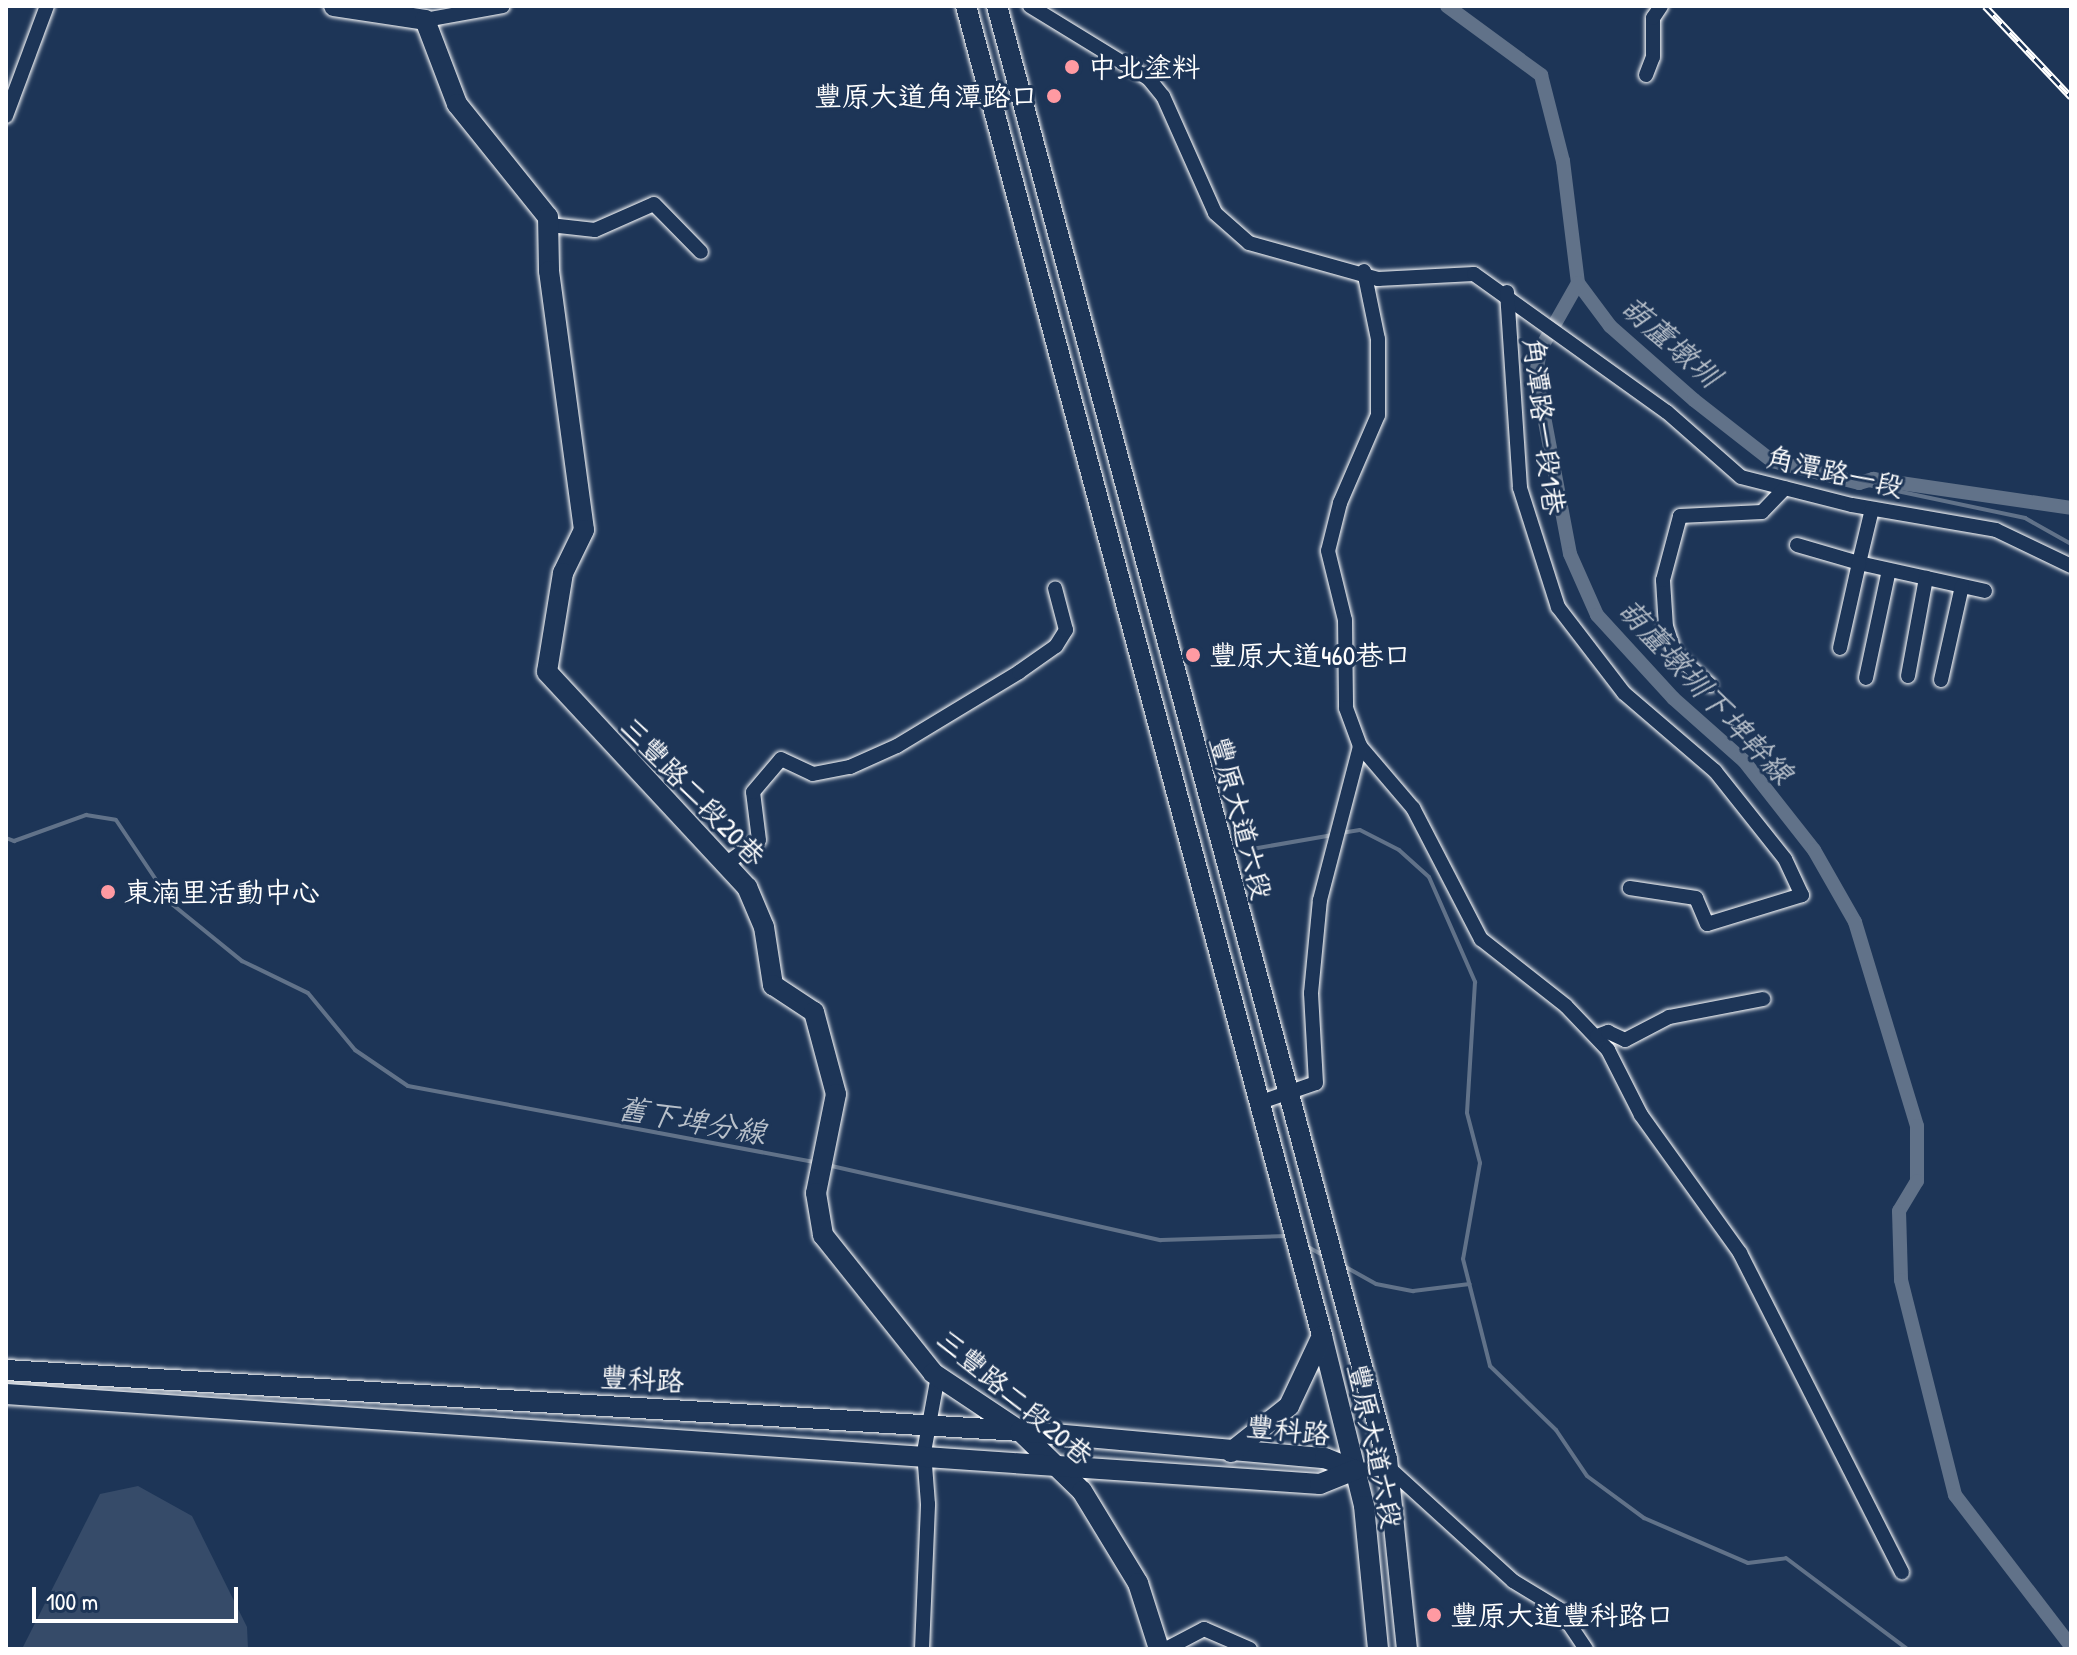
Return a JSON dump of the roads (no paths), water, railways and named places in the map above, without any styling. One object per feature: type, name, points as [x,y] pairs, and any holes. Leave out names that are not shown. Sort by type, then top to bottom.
[{"type":"street","points":[[6,116],[47,6]]},
{"type":"street","points":[[334,6],[425,20],[503,6]]},
{"type":"street","name":"豐原大道六段","points":[[966,6],[1322,1336],[1355,1470],[1378,1649]]},
{"type":"street","name":"豐原大道六段","points":[[997,6],[1286,1096],[1389,1468],[1407,1649]]},
{"type":"street","name":"角潭路一段","points":[[1030,6],[1149,79],[1163,96],[1215,213],[1237,236],[1279,255],[1364,271],[1378,279],[1474,274],[1511,295],[1741,477],[1872,509],[1996,530],[2071,566]]},
{"type":"street","points":[[1646,75],[1653,57],[1653,18],[1661,6]]},
{"type":"street","points":[[425,20],[457,104],[535,195],[550,225],[595,230],[654,204],[701,252]]},
{"type":"street","name":"三豐路二段20巷","points":[[550,225],[549,271],[584,530],[563,573],[547,672],[727,863],[755,901],[773,985],[814,1012],[833,1066],[833,1119],[815,1203],[823,1235],[938,1376],[1020,1431],[1059,1465],[1138,1583],[1159,1649]]},
{"type":"street","points":[[1364,271],[1377,328],[1378,415],[1340,503],[1328,551],[1345,620],[1346,708],[1360,746],[1413,808],[1481,939],[1597,1036],[1641,1115],[1740,1253],[1902,1572]]},
{"type":"street","name":"角潭路一段1巷","points":[[1511,295],[1520,488],[1558,607],[1624,693],[1715,771],[1785,859],[1802,895],[1707,924],[1696,898],[1630,888]]},
{"type":"street","points":[[1710,685],[1675,654],[1666,627],[1663,580],[1680,516],[1762,512],[1785,488]]},
{"type":"street","points":[[1840,648],[1872,509]]},
{"type":"street","points":[[1797,545],[1859,563],[1985,591]]},
{"type":"street","points":[[1866,678],[1889,570]]},
{"type":"street","points":[[1908,676],[1926,578]]},
{"type":"street","points":[[1941,680],[1962,586]]},
{"type":"street","points":[[727,863],[759,840],[753,792],[781,759],[813,774],[850,767],[897,746],[1056,646],[1066,630],[1055,588]]},
{"type":"street","points":[[1258,1103],[1286,1096],[1316,1083],[1311,993],[1320,900],[1360,746]]},
{"type":"street","points":[[1597,1036],[1608,1032],[1625,1040],[1669,1017],[1763,999]]},
{"type":"street","points":[[1231,1452],[1289,1406],[1322,1336]]},
{"type":"street","name":"豐科路","points":[[6,1370],[1020,1431],[1325,1458],[1355,1470]]},
{"type":"street","points":[[922,1649],[924,1452],[926,1425],[938,1376]]},
{"type":"street","name":"豐科路","points":[[6,1394],[924,1452],[1320,1484],[1355,1470]]},
{"type":"street","points":[[1355,1470],[1389,1468],[1513,1581],[1559,1609],[1586,1649]]},
{"type":"street","points":[[1166,1649],[1204,1629],[1250,1649]]},
{"type":"waterway","name":"葫蘆墩圳","points":[[1447,6],[1541,75],[1563,161],[1578,283],[1610,326],[1694,400],[1772,461],[1859,483],[1873,479],[2071,508]]},
{"type":"waterway","name":"葫蘆墩圳下埤幹線","points":[[1578,283],[1540,350],[1536,374],[1570,554],[1597,615],[1673,698],[1744,761],[1814,850],[1855,922],[1917,1126],[1917,1181],[1899,1211],[1901,1280],[1955,1495],[2071,1646]]},
{"type":"waterway","points":[[1859,483],[2025,518],[2071,544]]},
{"type":"waterway","name":"舊下埤分線","points":[[6,838],[14,841],[86,815],[116,820],[173,905],[242,961],[308,993],[355,1050],[408,1086],[814,1162]]},
{"type":"waterway","points":[[1341,833],[1360,830],[1399,850],[1429,877],[1475,982],[1467,1113],[1480,1163],[1463,1259],[1490,1366],[1556,1430],[1587,1476],[1644,1518],[1748,1563],[1786,1558],[1907,1649]]},
{"type":"waterway","points":[[1252,849],[1333,835]]},
{"type":"waterway","name":"舊下埤分線","points":[[827,1165],[1161,1240],[1288,1236]]},
{"type":"waterway","name":"舊下埤分線","points":[[1306,1246],[1323,1255]]},
{"type":"waterway","name":"舊下埤分線","points":[[1342,1265],[1376,1284],[1413,1291],[1470,1284]]},
{"type":"railway","points":[[1985,6],[2071,97]]},
{"type":"place","name":"中北塗料","points":[[1072,67]]},
{"type":"place","name":"豐原大道角潭路口","points":[[1054,96]]},
{"type":"place","name":"豐原大道460巷口","points":[[1193,655]]},
{"type":"place","name":"東湳里活動中心","points":[[108,892]]},
{"type":"place","name":"豐原大道豐科路口","points":[[1434,1615]]}]
